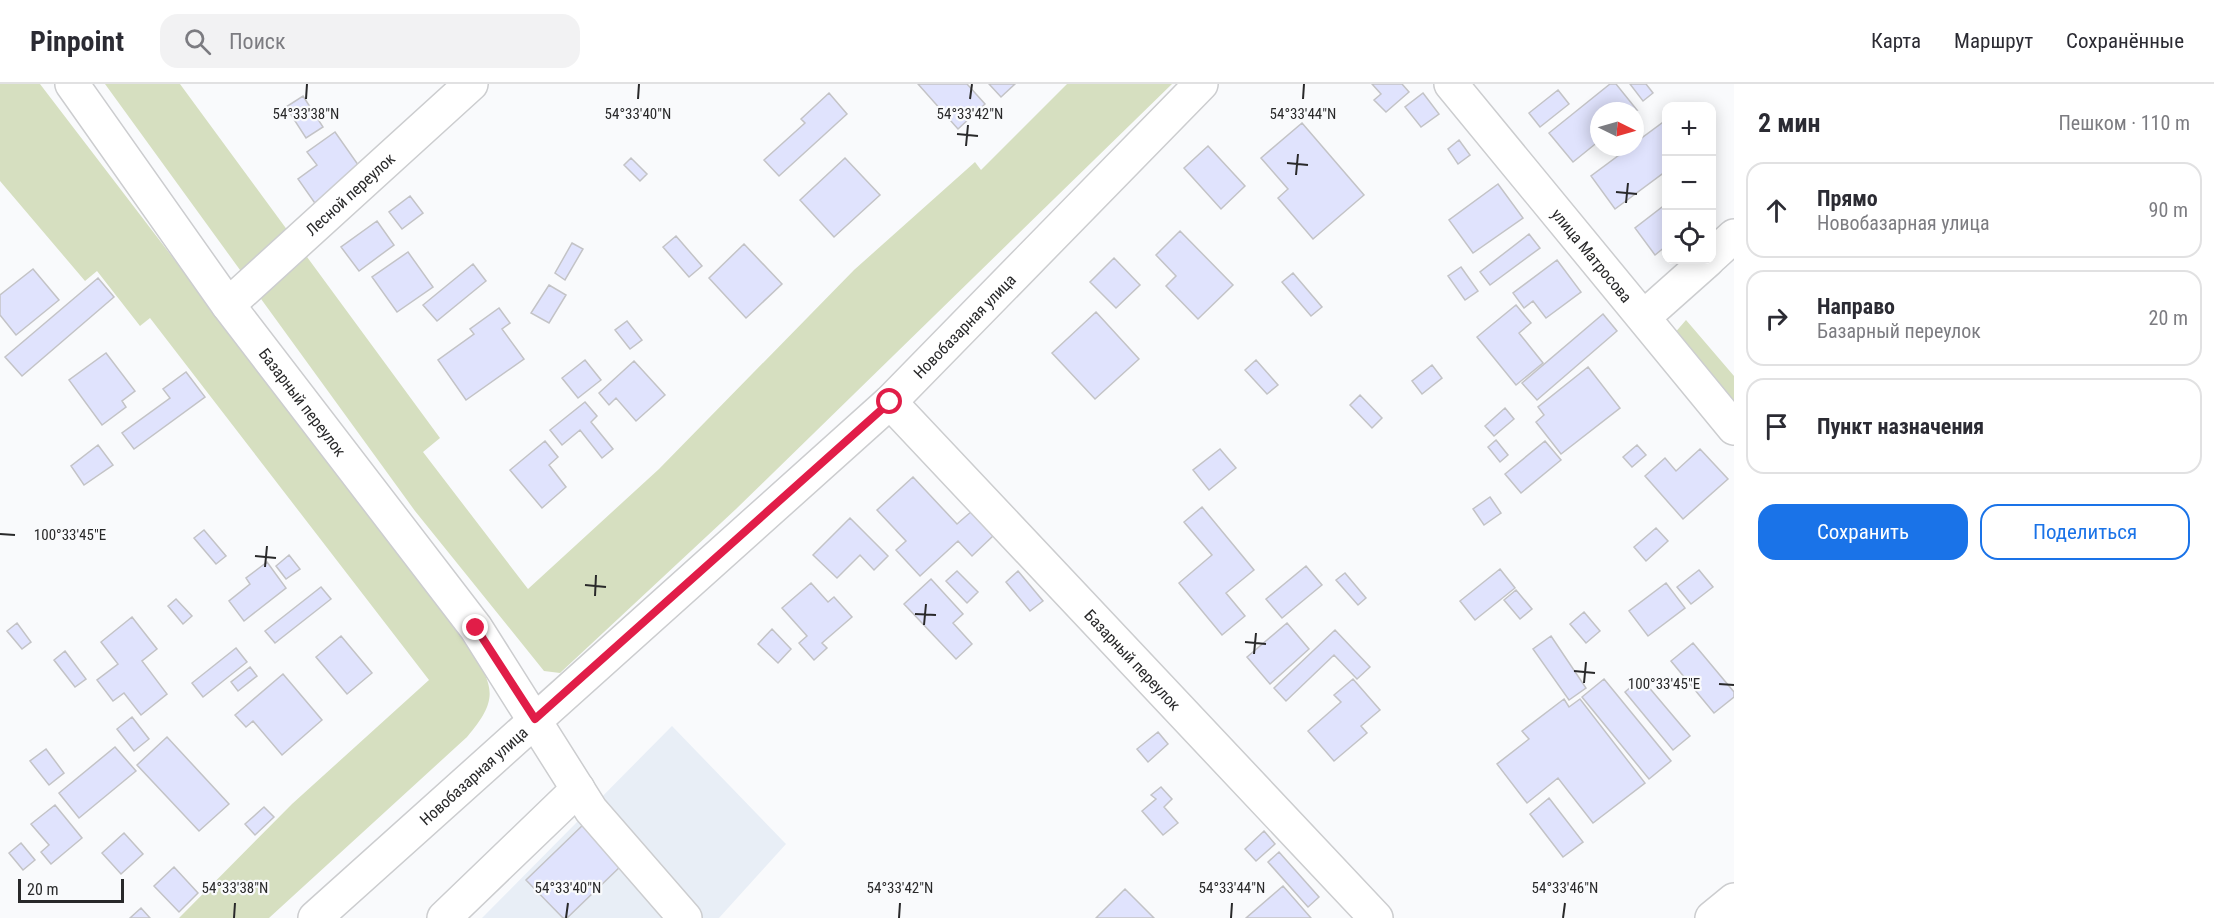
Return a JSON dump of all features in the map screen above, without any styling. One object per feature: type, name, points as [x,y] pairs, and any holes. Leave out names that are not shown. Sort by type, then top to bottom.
[{"type":"street","name":"Базарный переулок","points":[[72,84],[228,305],[476,628],[591,810],[682,916]]},
{"type":"street","name":"Лесной переулок","points":[[228,305],[471,84]]},
{"type":"street","name":"Новобазарная улица","points":[[315,918],[890,402],[1201,84]]},
{"type":"street","name":"улица Матросова","points":[[1451,84],[1645,316],[1734,428]]},
{"type":"street","points":[[1716,252],[1734,236]]},
{"type":"street","points":[[1645,316],[1703,264]]},
{"type":"street","name":"Базарный переулок","points":[[890,402],[1376,918]]},
{"type":"street","points":[[444,918],[578,789]]},
{"type":"street","points":[[1712,918],[1734,900]]},
{"type":"shaded area","points":[[672,726],[786,844],[719,918],[482,918]]},
{"type":"green space","points":[[0,84],[40,84],[467,642],[487,680],[490,690],[489,700],[478,723],[467,737],[269,918],[179,918],[292,804],[429,680],[150,318],[140,326],[97,271],[85,281],[0,181]]},
{"type":"green space","points":[[105,84],[180,84],[440,438],[423,452],[528,589],[659,469],[854,270],[975,162],[981,170],[1067,84],[1172,84],[736,509],[560,673],[544,671],[415,511]]},
{"type":"green space","points":[[1686,320],[1734,376],[1734,405],[1673,335]]},
{"type":"building","points":[[918,84],[967,84],[985,104],[958,129]]},
{"type":"building","points":[[989,84],[1015,84],[1001,97]]},
{"type":"building","points":[[1372,84],[1402,84],[1409,92],[1386,112],[1374,100],[1381,94]]},
{"type":"building","points":[[1610,84],[1616,84],[1631,102],[1590,102],[1590,148],[1573,162],[1549,133]]},
{"type":"building","points":[[1630,84],[1646,84],[1653,93],[1643,101]]},
{"type":"building","points":[[1558,90],[1569,104],[1540,127],[1529,113]]},
{"type":"building","points":[[829,93],[847,114],[779,176],[764,160],[805,123],[801,119]]},
{"type":"building","points":[[1423,93],[1439,114],[1421,127],[1405,107]]},
{"type":"building","points":[[303,96],[323,127],[306,138],[286,107]]},
{"type":"building","points":[[1302,123],[1364,195],[1313,239],[1278,198],[1288,189],[1261,158]]},
{"type":"building","points":[[1662,123],[1662,174],[1615,209],[1591,176],[1618,156],[1644,156],[1644,136]]},
{"type":"building","points":[[335,132],[366,176],[319,209],[298,179],[317,165],[307,152]]},
{"type":"building","points":[[1459,140],[1470,155],[1458,164],[1448,149]]},
{"type":"building","points":[[1208,146],[1245,186],[1221,209],[1184,168]]},
{"type":"building","points":[[631,158],[647,174],[640,181],[624,165]]},
{"type":"building","points":[[845,158],[880,195],[834,237],[800,200]]},
{"type":"building","points":[[1498,184],[1523,218],[1473,253],[1449,220]]},
{"type":"building","points":[[410,196],[423,213],[402,229],[389,212]]},
{"type":"building","points":[[1662,207],[1662,249],[1655,255],[1635,228]]},
{"type":"building","points":[[377,221],[394,245],[359,271],[341,247]]},
{"type":"building","points":[[1180,231],[1233,285],[1198,319],[1166,286],[1176,276],[1156,255]]},
{"type":"building","points":[[1529,234],[1540,248],[1490,285],[1480,272]]},
{"type":"building","points":[[676,236],[702,266],[689,277],[663,247]]},
{"type":"building","points":[[572,243],[583,249],[565,280],[555,273]]},
{"type":"building","points":[[744,244],[782,284],[746,318],[709,278]]},
{"type":"building","points":[[408,252],[433,287],[397,312],[372,277]]},
{"type":"building","points":[[1114,258],[1140,285],[1116,308],[1090,282]]},
{"type":"building","points":[[1557,260],[1581,292],[1546,318],[1533,301],[1524,308],[1513,293]]},
{"type":"building","points":[[473,264],[486,281],[437,321],[423,305]]},
{"type":"building","points":[[1461,267],[1478,291],[1465,300],[1448,276]]},
{"type":"building","points":[[33,269],[59,300],[16,335],[0,315],[0,295]]},
{"type":"building","points":[[1293,273],[1322,307],[1311,316],[1282,282]]},
{"type":"building","points":[[98,278],[114,297],[22,376],[5,357]]},
{"type":"building","points":[[549,285],[566,295],[549,323],[531,313]]},
{"type":"building","points":[[1516,305],[1531,323],[1519,333],[1543,363],[1516,385],[1477,337]]},
{"type":"building","points":[[499,308],[510,323],[502,329],[524,359],[466,400],[438,360],[474,334],[470,329]]},
{"type":"building","points":[[1096,312],[1139,359],[1095,399],[1052,353]]},
{"type":"building","points":[[1603,314],[1617,331],[1537,400],[1522,383]]},
{"type":"building","points":[[627,321],[642,340],[630,349],[615,330]]},
{"type":"building","points":[[106,353],[135,391],[122,401],[126,407],[102,425],[69,380]]},
{"type":"building","points":[[585,360],[601,380],[578,398],[562,378]]},
{"type":"building","points":[[1256,360],[1278,385],[1267,394],[1245,370]]},
{"type":"building","points":[[634,361],[665,395],[636,421],[616,398],[609,405],[599,393]]},
{"type":"building","points":[[1432,365],[1442,378],[1422,394],[1412,381]]},
{"type":"building","points":[[1588,367],[1620,408],[1561,454],[1536,422],[1544,415],[1538,407]]},
{"type":"building","points":[[186,372],[205,397],[134,449],[122,433],[170,398],[163,389]]},
{"type":"building","points":[[1360,395],[1382,418],[1372,428],[1350,405]]},
{"type":"building","points":[[585,402],[597,416],[591,422],[613,449],[602,458],[580,430],[562,445],[550,430]]},
{"type":"building","points":[[1505,408],[1514,419],[1494,436],[1485,426]]},
{"type":"building","points":[[1496,440],[1508,455],[1500,462],[1488,447]]},
{"type":"building","points":[[545,441],[558,457],[549,465],[566,487],[542,508],[510,470]]},
{"type":"building","points":[[1545,441],[1561,460],[1521,493],[1505,474]]},
{"type":"building","points":[[98,445],[113,465],[84,485],[71,466]]},
{"type":"building","points":[[1637,445],[1646,455],[1632,467],[1623,457]]},
{"type":"building","points":[[1220,449],[1236,468],[1209,490],[1193,470]]},
{"type":"building","points":[[1700,449],[1728,479],[1683,519],[1645,476],[1665,458],[1676,471]]},
{"type":"building","points":[[913,477],[957,524],[972,511],[994,535],[972,556],[958,541],[920,576],[896,550],[906,541],[877,510]]},
{"type":"building","points":[[1490,497],[1501,513],[1484,525],[1473,509]]},
{"type":"building","points":[[1202,507],[1254,570],[1226,593],[1245,616],[1222,635],[1179,583],[1212,555],[1184,522]]},
{"type":"building","points":[[850,518],[888,556],[874,570],[860,555],[837,578],[813,555]]},
{"type":"building","points":[[1656,528],[1668,541],[1646,561],[1634,547]]},
{"type":"building","points":[[204,530],[226,556],[216,564],[194,538]]},
{"type":"building","points":[[289,555],[300,569],[286,579],[276,566]]},
{"type":"building","points":[[267,562],[286,588],[244,621],[229,601],[250,584],[246,578]]},
{"type":"building","points":[[1306,566],[1322,585],[1282,618],[1266,599]]},
{"type":"building","points":[[1500,569],[1515,588],[1475,620],[1460,601]]},
{"type":"building","points":[[1699,570],[1713,587],[1691,604],[1677,587]]},
{"type":"building","points":[[957,571],[978,592],[967,603],[946,581]]},
{"type":"building","points":[[1018,571],[1043,601],[1030,611],[1006,582]]},
{"type":"building","points":[[1345,573],[1366,598],[1358,605],[1336,580]]},
{"type":"building","points":[[931,579],[963,614],[953,623],[972,644],[956,659],[904,604]]},
{"type":"building","points":[[811,583],[828,602],[834,597],[852,617],[822,643],[827,648],[814,660],[799,643],[807,636],[782,608]]},
{"type":"building","points":[[1666,583],[1685,608],[1648,636],[1629,611]]},
{"type":"building","points":[[321,587],[331,599],[275,643],[265,631]]},
{"type":"building","points":[[1516,590],[1532,609],[1520,619],[1504,600]]},
{"type":"building","points":[[176,599],[192,616],[183,624],[168,606]]},
{"type":"building","points":[[1584,612],[1600,631],[1586,643],[1570,624]]},
{"type":"building","points":[[132,617],[157,649],[142,661],[167,694],[141,715],[124,693],[113,701],[97,680],[118,664],[101,642]]},
{"type":"building","points":[[17,623],[31,642],[22,649],[7,631]]},
{"type":"building","points":[[1287,623],[1309,649],[1270,684],[1247,657]]},
{"type":"building","points":[[772,629],[791,649],[778,663],[758,644]]},
{"type":"building","points":[[1335,630],[1370,667],[1357,679],[1334,655],[1286,701],[1274,688]]},
{"type":"building","points":[[341,636],[372,673],[347,694],[316,657]]},
{"type":"building","points":[[1551,636],[1586,688],[1569,700],[1533,649]]},
{"type":"building","points":[[1693,643],[1734,692],[1734,697],[1714,713],[1671,661]]},
{"type":"building","points":[[236,648],[247,662],[203,697],[192,683]]},
{"type":"building","points":[[65,651],[86,679],[75,687],[54,660]]},
{"type":"building","points":[[250,667],[257,676],[238,691],[231,682]]},
{"type":"building","points":[[283,674],[322,720],[282,755],[253,721],[246,727],[235,715]]},
{"type":"building","points":[[1641,678],[1690,736],[1673,750],[1625,692]]},
{"type":"building","points":[[1353,679],[1380,710],[1361,726],[1367,733],[1334,761],[1308,731],[1341,702],[1334,695]]},
{"type":"building","points":[[1604,679],[1671,761],[1649,779],[1582,697]]},
{"type":"building","points":[[1564,699],[1569,707],[1580,699],[1645,783],[1593,823],[1558,778],[1527,803],[1497,764],[1529,739],[1522,731]]},
{"type":"building","points":[[132,717],[149,739],[134,751],[117,729]]},
{"type":"building","points":[[1158,732],[1168,744],[1148,762],[1137,749]]},
{"type":"building","points":[[167,737],[229,804],[199,831],[137,765]]},
{"type":"building","points":[[115,747],[136,771],[79,818],[59,793]]},
{"type":"building","points":[[46,749],[64,773],[49,785],[30,761]]},
{"type":"building","points":[[1161,787],[1172,799],[1164,807],[1178,823],[1163,835],[1142,811],[1156,799],[1151,795]]},
{"type":"building","points":[[1549,798],[1583,842],[1563,857],[1530,814]]},
{"type":"building","points":[[55,805],[82,838],[51,864],[41,852],[49,845],[31,824]]},
{"type":"building","points":[[264,807],[274,817],[255,835],[245,824]]},
{"type":"building","points":[[585,823],[624,863],[567,918],[563,918],[526,880]]},
{"type":"building","points":[[1264,831],[1275,844],[1256,861],[1245,849]]},
{"type":"building","points":[[124,833],[143,854],[121,874],[102,853]]},
{"type":"building","points":[[21,843],[35,860],[23,870],[9,853]]},
{"type":"building","points":[[1279,852],[1319,897],[1308,907],[1268,862]]},
{"type":"building","points":[[174,867],[198,893],[179,912],[154,886]]},
{"type":"building","points":[[1283,886],[1311,918],[1246,918]]},
{"type":"building","points":[[1125,889],[1154,918],[1096,918]]},
{"type":"building","points":[[141,908],[150,918],[130,918]]},
{"type":"route","points":[[476,628],[535,719],[890,402]]}]
